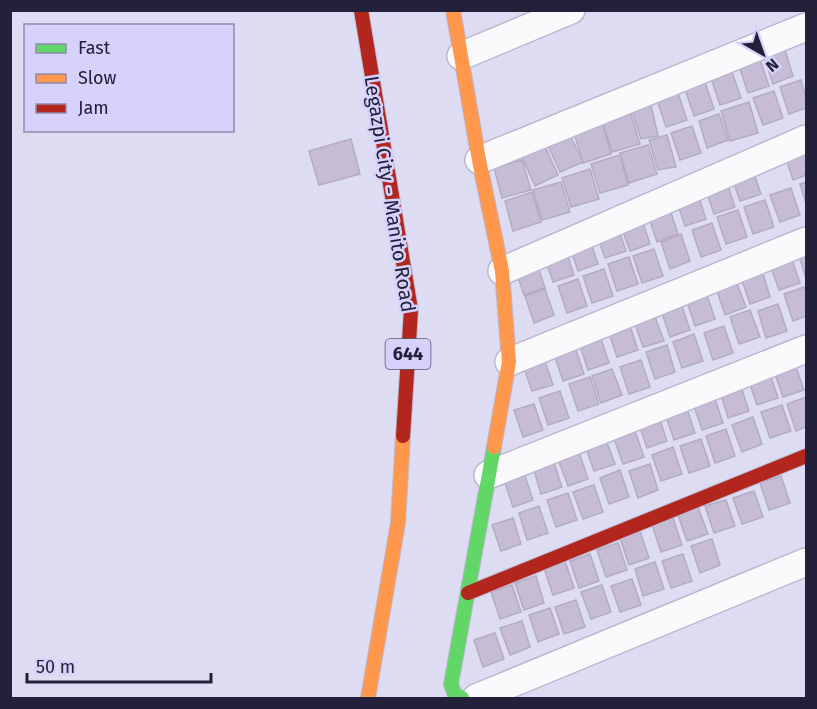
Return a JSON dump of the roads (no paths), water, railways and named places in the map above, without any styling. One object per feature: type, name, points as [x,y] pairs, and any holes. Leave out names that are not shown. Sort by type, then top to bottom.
[{"type":"street","name":"Legazpi City - Manito Road","points":[[362,10],[411,310],[398,523],[368,699]]},
{"type":"street","points":[[453,10],[479,160],[502,271],[509,362],[451,684],[455,695],[462,699]]},
{"type":"street","points":[[461,56],[571,10]]},
{"type":"street","points":[[479,160],[807,27]]},
{"type":"street","points":[[502,271],[807,139]]},
{"type":"street","points":[[509,362],[807,241]]},
{"type":"street","points":[[488,475],[807,349]]},
{"type":"street","points":[[468,593],[807,456]]},
{"type":"street","points":[[476,699],[807,562]]}]
